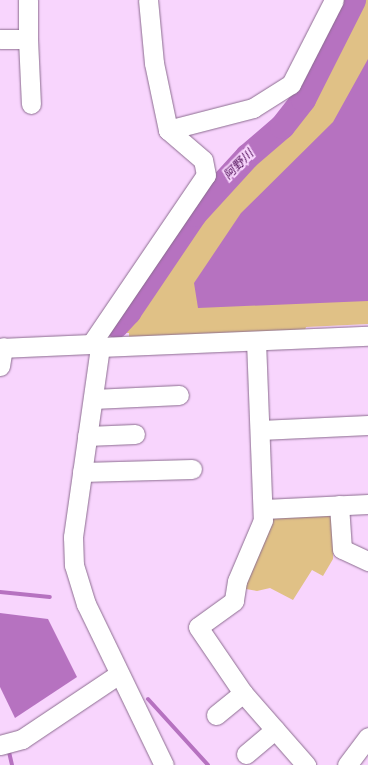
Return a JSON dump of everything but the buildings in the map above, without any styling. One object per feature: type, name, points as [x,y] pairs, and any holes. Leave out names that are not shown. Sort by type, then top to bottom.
[{"type":"street","points":[[28,0],[28,39],[32,104]]},
{"type":"street","points":[[148,0],[154,63],[168,130],[203,160],[206,175],[96,345],[93,399],[73,537],[74,565],[86,604],[164,765]]},
{"type":"street","points":[[168,130],[253,108],[291,84],[334,0]]},
{"type":"street","points":[[0,39],[28,39]]},
{"type":"street","points":[[0,366],[1,347],[368,336]]},
{"type":"street","points":[[256,340],[264,509],[263,520],[237,581],[234,601],[198,627],[243,692],[306,765]]},
{"type":"street","points":[[93,399],[179,395]]},
{"type":"street","points":[[260,430],[368,425]]},
{"type":"street","points":[[87,436],[135,434]]},
{"type":"street","points":[[82,472],[192,469]]},
{"type":"street","points":[[264,509],[368,504]]},
{"type":"street","points":[[339,505],[342,549],[368,560]]},
{"type":"street","points":[[0,745],[22,739],[119,674]]},
{"type":"street","points":[[216,715],[243,692]]},
{"type":"street","points":[[246,754],[275,730]]},
{"type":"street","points":[[347,765],[368,737]]},
{"type":"shaded area","points":[[361,0],[368,0],[368,324],[306,327],[304,333],[129,341],[129,333],[123,333],[202,212],[297,118],[315,94]]},
{"type":"shaded area","points":[[368,59],[368,301],[198,308],[194,283],[241,213],[333,122]]},
{"type":"shaded area","points":[[277,512],[335,516],[333,559],[323,576],[312,570],[293,600],[270,588],[257,591],[240,588],[271,517]]},
{"type":"shaded area","points":[[0,613],[48,619],[77,677],[15,718],[0,687]]},
{"type":"waterway","name":"阿野川","points":[[116,325],[128,312],[194,214],[247,156],[282,126],[303,99],[353,0]]},
{"type":"waterway","points":[[0,592],[50,597]]},
{"type":"waterway","points":[[148,699],[208,765]]},
{"type":"waterway","points":[[9,752],[12,765]]}]
